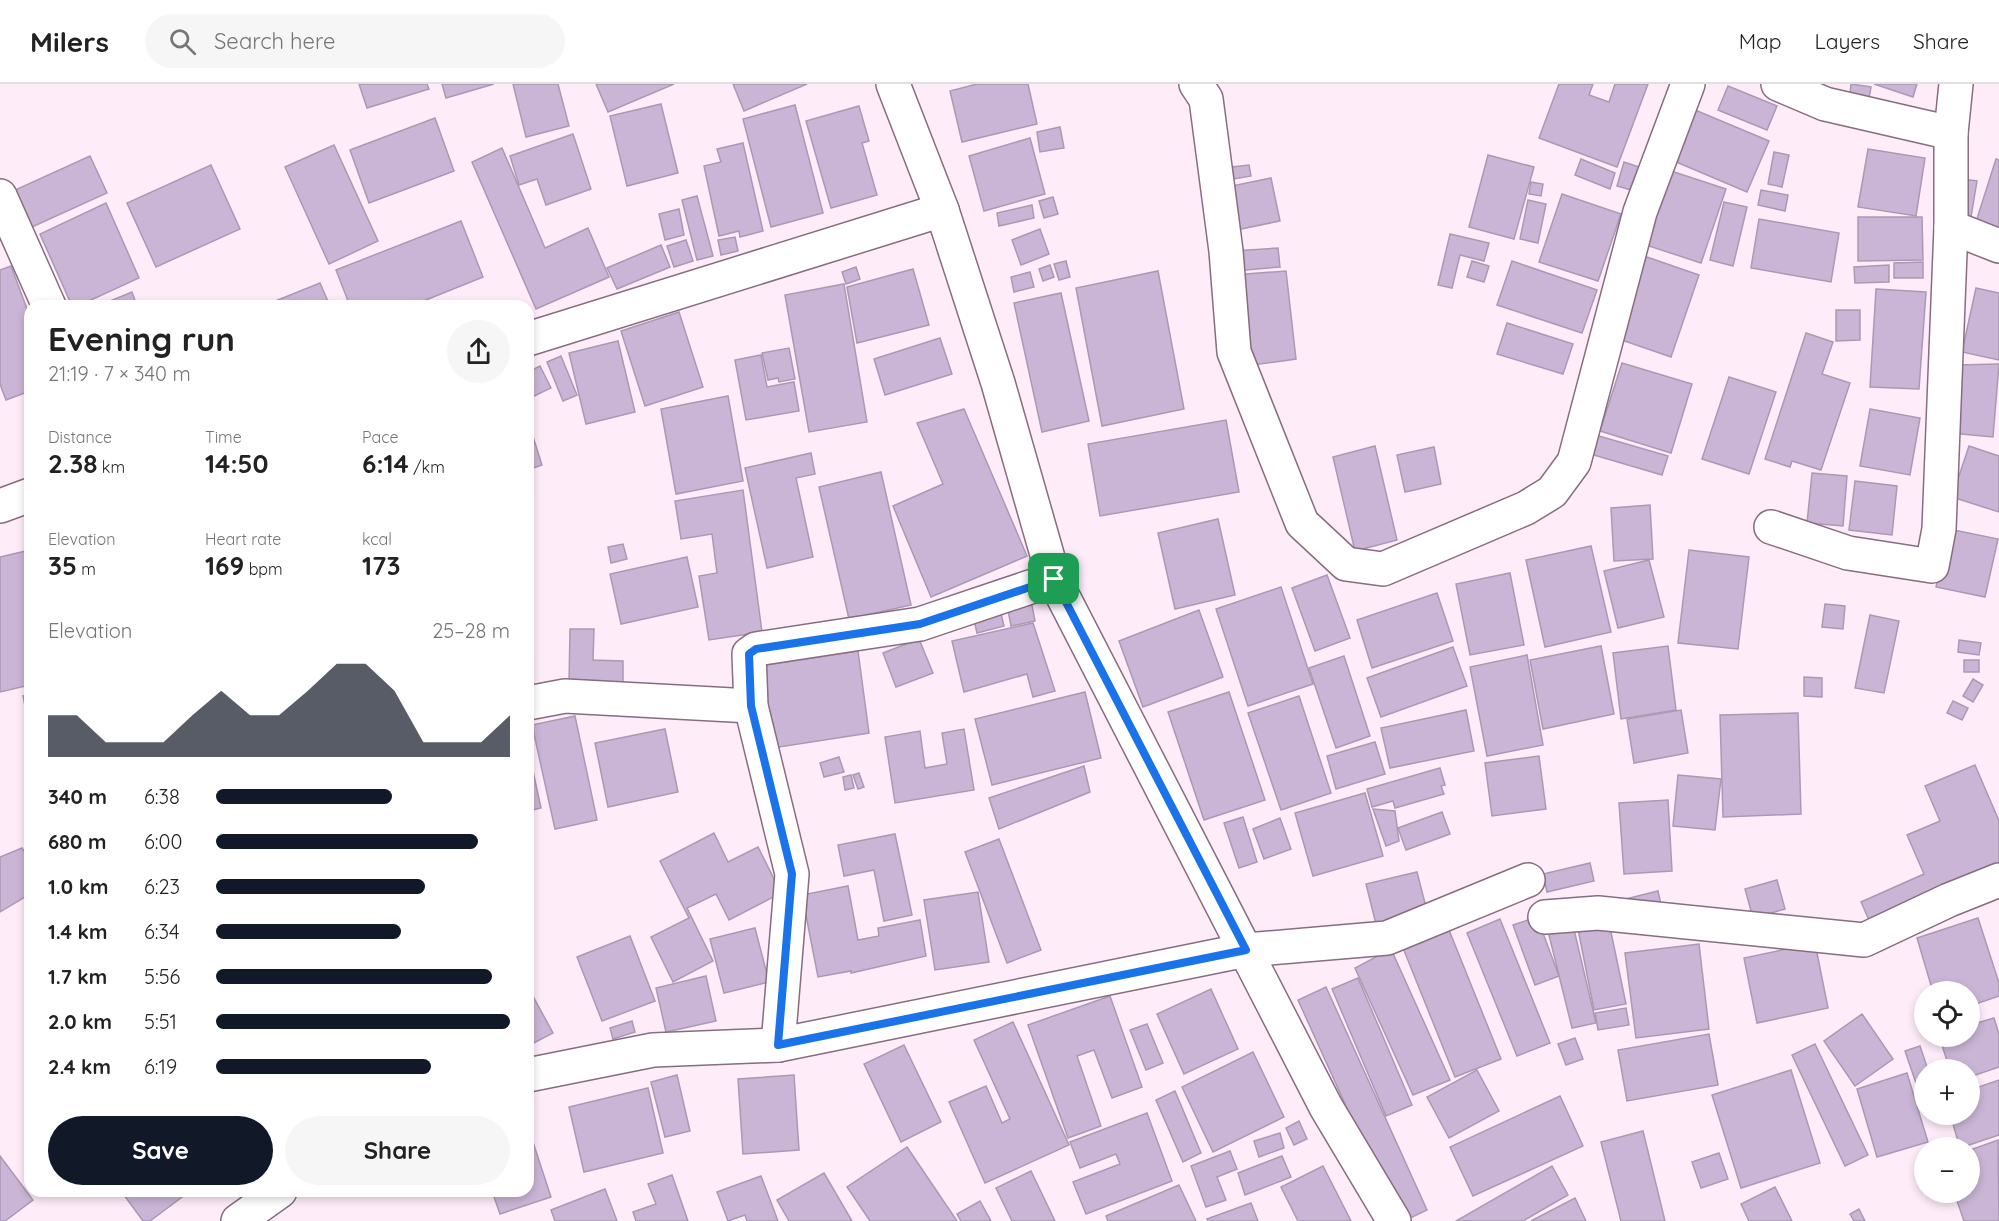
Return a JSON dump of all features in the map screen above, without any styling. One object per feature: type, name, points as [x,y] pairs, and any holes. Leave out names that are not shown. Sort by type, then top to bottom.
[{"type":"street","points":[[893,84],[942,210],[998,382],[1054,579],[1326,1107],[1394,1221]]},
{"type":"street","points":[[1196,84],[1206,99],[1226,251],[1234,352],[1249,393],[1302,523],[1346,564],[1383,569],[1526,508],[1552,492],[1574,462],[1640,212],[1688,84]]},
{"type":"street","points":[[1778,84],[1825,104],[1951,133]]},
{"type":"street","points":[[1771,527],[1848,553],[1932,566],[1939,529],[1951,227],[1951,133],[1956,84]]},
{"type":"street","points":[[0,196],[46,300]]},
{"type":"street","points":[[534,337],[942,210]]},
{"type":"street","points":[[1951,227],[1999,246]]},
{"type":"street","points":[[0,506],[24,497]]},
{"type":"street","points":[[778,1045],[792,874],[751,706],[749,654],[756,649],[910,626],[1054,579]]},
{"type":"street","points":[[534,702],[565,696],[751,706]]},
{"type":"street","points":[[534,1074],[653,1050],[778,1045],[1246,950],[1388,938],[1528,880]]},
{"type":"street","points":[[1545,917],[1598,912],[1864,940],[1949,900],[1999,880]]},
{"type":"street","points":[[238,1221],[272,1197]]},
{"type":"building","points":[[359,84],[427,84],[429,89],[367,108]]},
{"type":"building","points":[[442,84],[494,84],[446,98]]},
{"type":"building","points":[[513,84],[558,84],[569,126],[526,137]]},
{"type":"building","points":[[596,84],[674,84],[608,112]]},
{"type":"building","points":[[733,84],[807,84],[744,111]]},
{"type":"building","points":[[977,84],[1028,84],[1037,124],[962,142],[950,91]]},
{"type":"building","points":[[1559,84],[1593,84],[1589,95],[1609,102],[1615,84],[1648,84],[1617,167],[1539,138]]},
{"type":"building","points":[[1851,84],[1871,87],[1868,105],[1849,103]]},
{"type":"building","points":[[1874,84],[1917,84],[1913,97]]},
{"type":"building","points":[[1728,86],[1777,106],[1767,130],[1718,110]]},
{"type":"building","points":[[661,104],[678,173],[627,186],[610,116]]},
{"type":"building","points":[[795,105],[823,213],[771,227],[743,119]]},
{"type":"building","points":[[859,106],[869,141],[862,143],[877,195],[831,208],[806,121]]},
{"type":"building","points":[[1695,110],[1769,141],[1747,192],[1674,161]]},
{"type":"building","points":[[435,118],[454,171],[369,203],[350,150]]},
{"type":"building","points":[[1060,127],[1064,148],[1040,152],[1037,132]]},
{"type":"building","points":[[573,134],[591,189],[546,205],[537,179],[519,185],[510,156]]},
{"type":"building","points":[[1030,138],[1045,194],[984,211],[969,156]]},
{"type":"building","points":[[743,143],[763,231],[740,237],[739,231],[719,236],[704,166],[721,162],[717,149]]},
{"type":"building","points":[[334,145],[378,241],[329,264],[285,167]]},
{"type":"building","points":[[502,148],[545,248],[588,228],[609,277],[536,309],[472,162]]},
{"type":"building","points":[[1868,149],[1925,158],[1916,216],[1858,207]]},
{"type":"building","points":[[1774,152],[1789,155],[1782,187],[1768,184]]},
{"type":"building","points":[[1488,155],[1534,167],[1514,239],[1469,227]]},
{"type":"building","points":[[90,156],[107,193],[32,227],[15,190]]},
{"type":"building","points":[[1581,159],[1615,173],[1610,189],[1575,175]]},
{"type":"building","points":[[1996,159],[1999,160],[1999,232],[1975,225]]},
{"type":"building","points":[[1624,162],[1639,167],[1631,190],[1617,186]]},
{"type":"building","points":[[211,165],[240,229],[156,267],[127,203]]},
{"type":"building","points":[[1249,165],[1251,176],[1234,179],[1232,167]]},
{"type":"building","points":[[1665,169],[1726,189],[1701,263],[1640,243]]},
{"type":"building","points":[[1271,178],[1280,221],[1236,230],[1227,187]]},
{"type":"building","points":[[1962,179],[1977,181],[1970,223],[1955,221]]},
{"type":"building","points":[[1531,182],[1543,184],[1541,196],[1529,194]]},
{"type":"building","points":[[1761,190],[1788,195],[1785,211],[1758,205]]},
{"type":"building","points":[[1562,194],[1621,214],[1598,281],[1539,262]]},
{"type":"building","points":[[697,196],[713,256],[697,260],[682,200]]},
{"type":"building","points":[[1053,197],[1058,214],[1044,218],[1039,201]]},
{"type":"building","points":[[1528,200],[1546,204],[1538,243],[1520,239]]},
{"type":"building","points":[[1724,202],[1747,207],[1733,266],[1710,260]]},
{"type":"building","points":[[106,203],[139,278],[91,300],[69,300],[40,234]]},
{"type":"building","points":[[1032,205],[1034,218],[999,226],[997,213]]},
{"type":"building","points":[[679,209],[684,235],[665,240],[659,214]]},
{"type":"building","points":[[1858,217],[1922,217],[1923,260],[1858,261]]},
{"type":"building","points":[[1759,219],[1839,233],[1831,282],[1751,268]]},
{"type":"building","points":[[461,221],[483,277],[426,300],[348,300],[336,270]]},
{"type":"building","points":[[1040,229],[1049,254],[1021,265],[1012,240]]},
{"type":"building","points":[[1450,234],[1489,243],[1484,261],[1460,255],[1452,288],[1438,285]]},
{"type":"building","points":[[735,237],[738,251],[721,255],[718,240]]},
{"type":"building","points":[[686,240],[693,261],[674,267],[667,246]]},
{"type":"building","points":[[661,245],[670,267],[617,289],[607,268]]},
{"type":"building","points":[[1278,248],[1280,267],[1234,271],[1233,251]]},
{"type":"building","points":[[1644,256],[1699,275],[1671,357],[1616,338]]},
{"type":"building","points":[[1066,261],[1070,277],[1059,280],[1054,264]]},
{"type":"building","points":[[1472,261],[1489,266],[1484,282],[1467,277]]},
{"type":"building","points":[[1512,261],[1597,290],[1582,333],[1497,305]]},
{"type":"building","points":[[1923,262],[1923,278],[1894,278],[1894,263]]},
{"type":"building","points":[[1050,265],[1054,277],[1043,281],[1039,269]]},
{"type":"building","points":[[1889,265],[1889,282],[1855,283],[1854,267]]},
{"type":"building","points":[[11,266],[24,301],[24,393],[6,400],[0,384],[0,270]]},
{"type":"building","points":[[856,267],[860,279],[846,284],[842,272]]},
{"type":"building","points":[[913,269],[929,325],[857,343],[847,287]]},
{"type":"building","points":[[1158,271],[1184,409],[1102,426],[1076,288]]},
{"type":"building","points":[[1286,271],[1296,359],[1246,366],[1233,275]]},
{"type":"building","points":[[1030,272],[1034,287],[1014,292],[1011,277]]},
{"type":"building","points":[[320,283],[327,300],[278,300]]},
{"type":"building","points":[[844,284],[867,422],[809,432],[785,295]]},
{"type":"building","points":[[1976,288],[1999,293],[1999,360],[1962,352]]},
{"type":"building","points":[[1876,289],[1926,292],[1919,389],[1870,387]]},
{"type":"building","points":[[132,292],[135,300],[113,300]]},
{"type":"building","points":[[1061,293],[1089,421],[1042,432],[1014,303]]},
{"type":"building","points":[[1836,310],[1860,310],[1860,340],[1836,341]]},
{"type":"building","points":[[679,312],[703,387],[645,406],[621,331]]},
{"type":"building","points":[[1507,323],[1573,344],[1563,374],[1497,354]]},
{"type":"building","points":[[1806,333],[1833,342],[1822,374],[1850,383],[1821,470],[1792,461],[1790,467],[1765,459]]},
{"type":"building","points":[[940,338],[952,374],[885,395],[874,359]]},
{"type":"building","points":[[618,341],[635,412],[586,424],[569,353]]},
{"type":"building","points":[[789,348],[795,379],[779,382],[778,378],[768,380],[762,353]]},
{"type":"building","points":[[761,355],[767,387],[794,382],[799,411],[746,420],[735,360]]},
{"type":"building","points":[[561,356],[577,395],[563,401],[547,362]]},
{"type":"building","points":[[1622,363],[1692,384],[1671,453],[1600,431]]},
{"type":"building","points":[[1999,364],[1993,437],[1951,433],[1957,365]]},
{"type":"building","points":[[540,366],[551,388],[534,396],[534,369]]},
{"type":"building","points":[[1729,377],[1776,392],[1749,474],[1702,459]]},
{"type":"building","points":[[728,396],[743,481],[676,494],[661,409]]},
{"type":"building","points":[[964,409],[1027,556],[931,597],[893,506],[943,484],[917,423]]},
{"type":"building","points":[[1870,409],[1920,418],[1910,475],[1860,466]]},
{"type":"building","points":[[1226,420],[1239,492],[1100,516],[1088,444]]},
{"type":"building","points":[[1592,434],[1668,456],[1662,475],[1587,453]]},
{"type":"building","points":[[534,440],[542,465],[534,468]]},
{"type":"building","points":[[1375,446],[1397,540],[1355,551],[1333,457]]},
{"type":"building","points":[[1969,446],[1999,456],[1999,512],[1952,497]]},
{"type":"building","points":[[1434,447],[1441,484],[1405,492],[1397,455]]},
{"type":"building","points":[[811,453],[815,474],[796,478],[813,557],[767,568],[745,468]]},
{"type":"building","points":[[881,472],[911,605],[849,619],[819,487]]},
{"type":"building","points":[[1812,473],[1847,476],[1843,526],[1807,523]]},
{"type":"building","points":[[1855,481],[1897,486],[1892,535],[1849,530]]},
{"type":"building","points":[[743,490],[762,632],[709,640],[699,576],[717,573],[712,534],[681,539],[675,501]]},
{"type":"building","points":[[1650,505],[1653,559],[1614,561],[1611,508]]},
{"type":"building","points":[[1218,519],[1235,595],[1175,609],[1158,533]]},
{"type":"building","points":[[1949,529],[1998,539],[1985,597],[1936,587]]},
{"type":"building","points":[[623,544],[627,559],[611,563],[608,547]]},
{"type":"building","points":[[1591,546],[1611,632],[1545,647],[1526,560]]},
{"type":"building","points":[[1689,550],[1749,557],[1738,649],[1678,643]]},
{"type":"building","points":[[24,551],[24,686],[0,692],[0,557]]},
{"type":"building","points":[[687,557],[698,607],[621,624],[610,574]]},
{"type":"building","points":[[1649,560],[1664,617],[1618,628],[1604,571]]},
{"type":"building","points":[[1510,573],[1524,645],[1470,655],[1456,584]]},
{"type":"building","points":[[1327,575],[1350,638],[1315,651],[1292,588]]},
{"type":"building","points":[[1281,587],[1313,684],[1248,706],[1216,609]]},
{"type":"building","points":[[1437,593],[1453,641],[1372,668],[1357,620]]},
{"type":"building","points":[[1825,604],[1845,606],[1843,629],[1822,627]]},
{"type":"building","points":[[1032,605],[1035,621],[1011,626],[1008,610]]},
{"type":"building","points":[[1000,609],[1004,626],[977,633],[973,616]]},
{"type":"building","points":[[1199,610],[1223,677],[1143,707],[1119,641]]},
{"type":"building","points":[[1870,615],[1899,621],[1884,693],[1855,688]]},
{"type":"building","points":[[1033,623],[1055,691],[1033,697],[1027,674],[964,692],[952,641]]},
{"type":"building","points":[[570,629],[594,629],[593,660],[623,661],[623,685],[569,684]]},
{"type":"building","points":[[919,639],[933,673],[896,687],[883,653]]},
{"type":"building","points":[[1959,640],[1981,643],[1979,655],[1958,652]]},
{"type":"building","points":[[1601,646],[1614,714],[1543,729],[1530,660]]},
{"type":"building","points":[[1668,646],[1676,710],[1621,719],[1613,653]]},
{"type":"building","points":[[1453,647],[1467,686],[1381,717],[1367,678]]},
{"type":"building","points":[[858,651],[869,733],[773,748],[761,666]]},
{"type":"building","points":[[1527,655],[1543,745],[1487,756],[1470,667]]},
{"type":"building","points":[[1344,656],[1370,736],[1336,748],[1309,668]]},
{"type":"building","points":[[1964,660],[1979,660],[1979,672],[1964,672]]},
{"type":"building","points":[[1804,677],[1822,678],[1822,697],[1804,696]]},
{"type":"building","points":[[1973,679],[1983,685],[1973,702],[1963,696]]},
{"type":"building","points":[[1085,692],[1101,758],[992,785],[975,719]]},
{"type":"building","points":[[1229,692],[1265,800],[1204,820],[1168,712]]},
{"type":"building","points":[[1299,696],[1331,793],[1281,810],[1248,713]]},
{"type":"building","points":[[1953,701],[1968,708],[1962,720],[1947,713]]},
{"type":"building","points":[[1466,710],[1474,751],[1390,768],[1381,728]]},
{"type":"building","points":[[1681,710],[1688,753],[1634,763],[1627,719]]},
{"type":"building","points":[[1798,713],[1801,814],[1723,817],[1720,715]]},
{"type":"building","points":[[575,716],[597,820],[555,829],[534,734],[534,725]]},
{"type":"building","points":[[665,729],[678,792],[608,807],[595,743]]},
{"type":"building","points":[[964,729],[974,790],[895,803],[885,737],[920,731],[925,768],[947,764],[942,733]]},
{"type":"building","points":[[1375,742],[1385,774],[1336,789],[1327,756]]},
{"type":"building","points":[[1539,756],[1546,809],[1492,816],[1485,763]]},
{"type":"building","points":[[839,757],[844,772],[824,777],[820,763]]},
{"type":"building","points":[[1975,765],[1999,821],[1999,875],[1873,929],[1861,902],[1924,874],[1907,835],[1940,821],[1925,786]]},
{"type":"building","points":[[1084,766],[1090,792],[999,829],[989,798]]},
{"type":"building","points":[[1440,768],[1445,785],[1441,786],[1444,794],[1395,808],[1393,801],[1372,807],[1367,789]]},
{"type":"building","points":[[859,773],[864,787],[858,789],[853,775]]},
{"type":"building","points":[[851,775],[854,788],[845,790],[843,777]]},
{"type":"building","points":[[1678,775],[1721,779],[1715,830],[1673,826]]},
{"type":"building","points":[[534,776],[541,808],[534,810]]},
{"type":"building","points":[[1365,793],[1383,856],[1313,876],[1295,813]]},
{"type":"building","points":[[1668,800],[1672,871],[1624,874],[1619,803]]},
{"type":"building","points":[[1373,809],[1395,811],[1399,841],[1386,846]]},
{"type":"building","points":[[1442,812],[1450,834],[1406,850],[1398,828]]},
{"type":"building","points":[[1243,817],[1257,862],[1239,868],[1224,823]]},
{"type":"building","points":[[1280,818],[1291,849],[1264,859],[1253,829]]},
{"type":"building","points":[[714,833],[728,862],[758,847],[781,893],[729,920],[716,894],[687,908],[713,961],[673,982],[651,937],[689,918],[660,861]]},
{"type":"building","points":[[895,834],[912,915],[884,921],[874,870],[844,876],[838,845]]},
{"type":"building","points":[[999,839],[1041,950],[1007,963],[965,852]]},
{"type":"building","points":[[22,848],[24,851],[24,898],[0,912],[0,857]]},
{"type":"building","points":[[1590,863],[1594,881],[1547,892],[1543,874]]},
{"type":"building","points":[[1417,872],[1428,915],[1377,928],[1366,884]]},
{"type":"building","points":[[1777,880],[1785,909],[1753,918],[1745,889]]},
{"type":"building","points":[[848,886],[858,940],[879,936],[878,928],[920,920],[926,956],[851,973],[851,971],[818,977],[802,895]]},
{"type":"building","points":[[1658,891],[1664,918],[1622,900]]},
{"type":"building","points":[[978,892],[989,962],[935,970],[924,900]]},
{"type":"building","points":[[1607,913],[1626,1004],[1594,1010],[1576,919]]},
{"type":"building","points":[[1537,917],[1559,976],[1535,985],[1513,925]]},
{"type":"building","points":[[1978,918],[1999,983],[1999,996],[1980,1003],[1980,981],[1930,981],[1917,938]]},
{"type":"building","points":[[1500,919],[1550,1043],[1517,1056],[1467,933]]},
{"type":"building","points":[[1572,921],[1596,1023],[1572,1028],[1547,927]]},
{"type":"building","points":[[755,928],[769,982],[724,993],[710,939]]},
{"type":"building","points":[[1449,930],[1501,1059],[1455,1077],[1403,948]]},
{"type":"building","points":[[630,936],[655,1001],[602,1021],[577,957]]},
{"type":"building","points":[[1815,943],[1828,1008],[1757,1023],[1744,958]]},
{"type":"building","points":[[1699,944],[1709,1029],[1636,1038],[1625,953]]},
{"type":"building","points":[[1391,949],[1450,1080],[1413,1095],[1355,968]]},
{"type":"building","points":[[706,976],[716,1021],[666,1032],[656,988]]},
{"type":"building","points":[[1358,978],[1412,1105],[1386,1116],[1332,989]]},
{"type":"building","points":[[1326,987],[1427,1210],[1404,1221],[1398,1221],[1298,1000]]},
{"type":"building","points":[[1211,989],[1238,1049],[1184,1074],[1157,1014]]},
{"type":"building","points":[[1110,996],[1142,1087],[1112,1098],[1094,1050],[1077,1056],[1101,1126],[1068,1138],[1028,1025]]},
{"type":"building","points":[[534,998],[553,1033],[534,1043]]},
{"type":"building","points":[[1626,1008],[1629,1025],[1598,1030],[1595,1013]]},
{"type":"building","points":[[1862,1014],[1893,1059],[1855,1086],[1824,1041]]},
{"type":"building","points":[[1994,1018],[1999,1034],[1999,1067],[1980,1074],[1980,1059],[1946,1059],[1943,1047],[1980,1047],[1980,1022]]},
{"type":"building","points":[[632,1021],[635,1032],[613,1039],[610,1028]]},
{"type":"building","points":[[1013,1022],[1069,1145],[985,1183],[949,1102],[986,1086],[1002,1123],[1010,1119],[974,1040]]},
{"type":"building","points":[[1147,1024],[1163,1063],[1146,1070],[1130,1030]]},
{"type":"building","points":[[1709,1034],[1718,1085],[1627,1101],[1618,1050]]},
{"type":"building","points":[[1575,1038],[1583,1059],[1566,1065],[1558,1044]]},
{"type":"building","points":[[1815,1044],[1868,1155],[1845,1166],[1792,1055]]},
{"type":"building","points":[[904,1045],[941,1122],[901,1142],[864,1064]]},
{"type":"building","points":[[1920,1047],[1924,1059],[1914,1059],[1914,1077],[1905,1051]]},
{"type":"building","points":[[1253,1052],[1284,1117],[1213,1152],[1182,1087]]},
{"type":"building","points":[[1477,1070],[1499,1111],[1449,1138],[1427,1097]]},
{"type":"building","points":[[1791,1070],[1820,1163],[1741,1188],[1712,1095]]},
{"type":"building","points":[[1907,1073],[1914,1096],[1914,1125],[1923,1125],[1926,1137],[1914,1137],[1914,1146],[1877,1157],[1857,1089]]},
{"type":"building","points":[[677,1075],[690,1131],[665,1137],[651,1082]]},
{"type":"building","points":[[794,1075],[799,1150],[743,1154],[738,1079]]},
{"type":"building","points":[[1999,1080],[1999,1135],[1980,1141],[1980,1137],[1957,1137],[1953,1125],[1980,1125],[1980,1087]]},
{"type":"building","points":[[648,1088],[663,1153],[584,1172],[569,1107]]},
{"type":"building","points":[[1175,1091],[1201,1153],[1183,1162],[1156,1100]]},
{"type":"building","points":[[1560,1096],[1583,1146],[1473,1196],[1450,1147]]},
{"type":"building","points":[[1147,1113],[1172,1181],[1086,1214],[1073,1182],[1120,1164],[1116,1154],[1080,1168],[1070,1142]]},
{"type":"building","points":[[1299,1121],[1307,1139],[1294,1145],[1286,1128]]},
{"type":"building","points":[[1643,1131],[1665,1221],[1621,1221],[1601,1142]]},
{"type":"building","points":[[1280,1133],[1284,1148],[1259,1157],[1254,1141]]},
{"type":"building","points":[[1998,1140],[1999,1221],[1964,1221],[1958,1203],[1980,1203],[1980,1146]]},
{"type":"building","points":[[534,1145],[551,1197],[500,1214],[494,1197],[534,1197]]},
{"type":"building","points":[[907,1147],[957,1221],[870,1221],[847,1187]]},
{"type":"building","points":[[1230,1151],[1237,1169],[1217,1177],[1226,1200],[1206,1207],[1191,1166]]},
{"type":"building","points":[[1719,1153],[1728,1179],[1701,1188],[1692,1162]]},
{"type":"building","points":[[0,1156],[24,1188],[24,1197],[31,1197],[33,1200],[5,1221],[0,1221]]},
{"type":"building","points":[[1282,1156],[1291,1177],[1245,1195],[1238,1173]]},
{"type":"building","points":[[1323,1166],[1351,1221],[1298,1221],[1281,1187]]},
{"type":"building","points":[[1552,1166],[1568,1195],[1523,1221],[1456,1221]]},
{"type":"building","points":[[1031,1171],[1055,1221],[1012,1221],[996,1188]]},
{"type":"building","points":[[824,1173],[852,1221],[789,1221],[777,1200]]},
{"type":"building","points":[[672,1175],[688,1221],[636,1221],[633,1212],[656,1204],[648,1184]]},
{"type":"building","points":[[761,1176],[778,1221],[747,1221],[745,1215],[728,1221],[717,1192]]},
{"type":"building","points":[[1179,1185],[1196,1221],[1108,1221],[1106,1216]]},
{"type":"building","points":[[1775,1187],[1792,1221],[1749,1221],[1741,1204]]},
{"type":"building","points":[[605,1189],[617,1221],[555,1221],[551,1210]]},
{"type":"building","points":[[125,1197],[182,1197],[150,1221],[143,1221]]},
{"type":"building","points":[[1575,1198],[1586,1221],[1531,1221]]},
{"type":"building","points":[[980,1201],[991,1221],[961,1221],[957,1214]]},
{"type":"building","points":[[1251,1203],[1258,1221],[1208,1221],[1207,1219]]},
{"type":"building","points":[[1859,1209],[1865,1221],[1854,1221],[1850,1214]]},
{"type":"route","points":[[1054,579],[1246,950],[778,1045],[792,874],[751,706],[749,654],[756,649],[920,624],[1054,579]]}]
